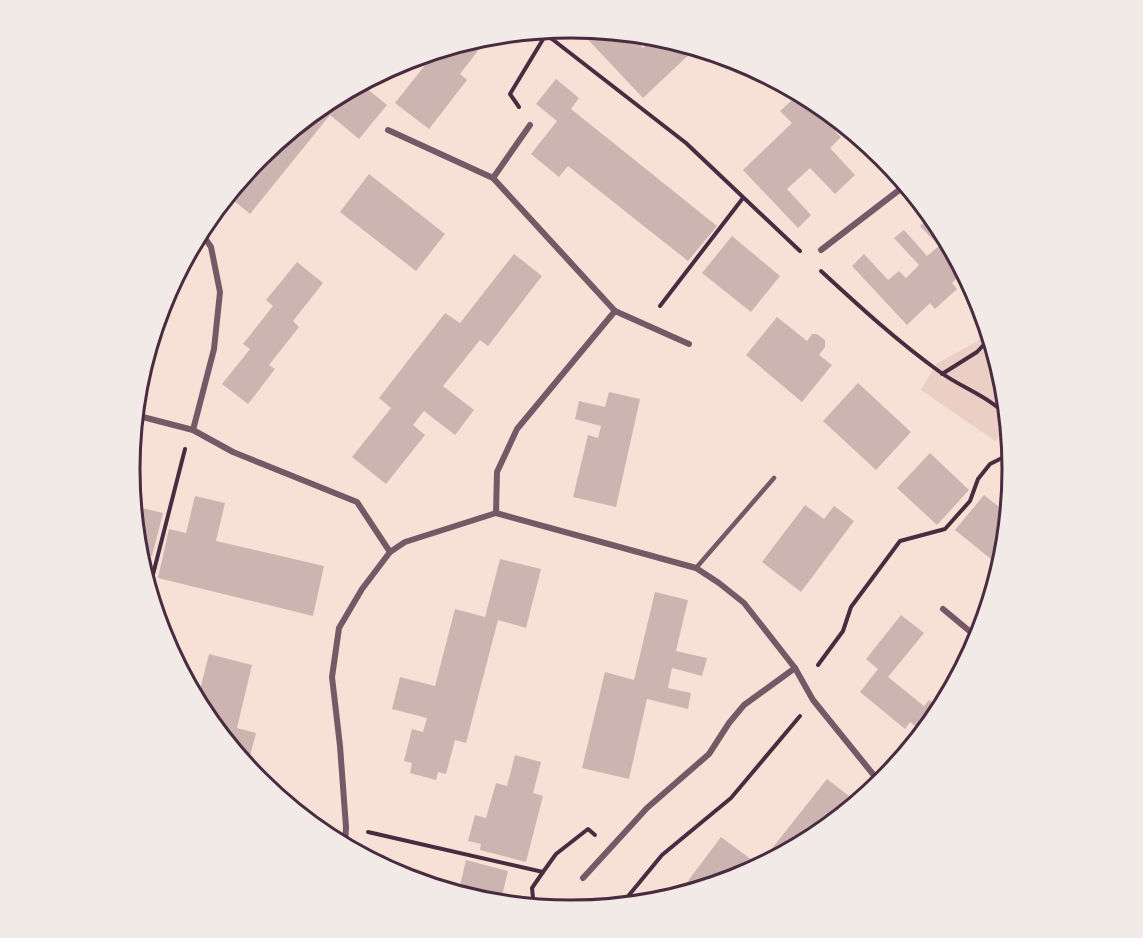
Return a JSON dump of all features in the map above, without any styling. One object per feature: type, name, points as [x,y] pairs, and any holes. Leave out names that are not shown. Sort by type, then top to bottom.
[{"type":"street","points":[[493,178],[530,125]]},
{"type":"street","points":[[388,130],[493,178],[615,310],[689,344]]},
{"type":"street","points":[[821,250],[900,189]]},
{"type":"street","points":[[193,430],[214,349],[220,292],[211,247],[206,240]]},
{"type":"street","points":[[496,513],[497,472],[517,429],[615,310]]},
{"type":"street","points":[[144,417],[193,430],[233,452],[357,502],[390,552]]},
{"type":"street","points":[[346,836],[340,746],[332,677],[339,628],[362,589],[390,552],[405,542],[496,513],[696,568],[719,583],[744,603],[795,668],[813,700],[875,776]]},
{"type":"street","points":[[943,609],[971,632]]},
{"type":"street","points":[[583,878],[647,808],[709,754],[744,705],[795,668]]},
{"type":"lane","points":[[696,568],[774,478]]},
{"type":"path","points":[[530,125],[510,94],[544,38]]},
{"type":"path","points":[[552,39],[686,143],[803,254]]},
{"type":"path","points":[[646,323],[743,198]]},
{"type":"path","points":[[820,269],[888,333],[942,374],[998,407]]},
{"type":"path","points":[[942,374],[977,352],[984,344]]},
{"type":"path","points":[[153,574],[182,458],[193,430]]},
{"type":"path","points":[[627,897],[662,855],[731,798],[813,700],[818,664],[843,632],[851,607],[900,541],[945,529],[970,501],[978,479],[990,464],[1003,458]]},
{"type":"path","points":[[346,827],[543,872]]},
{"type":"path","points":[[533,899],[532,888],[556,854],[588,829],[610,848]]},
{"type":"shaded area","points":[[981,339],[995,385],[999,413],[1001,435],[995,441],[921,390],[936,364]]},
{"type":"building","points":[[586,38],[628,41],[638,43],[643,48],[647,44],[690,54],[643,98]]},
{"type":"building","points":[[480,47],[460,74],[467,80],[429,129],[395,103],[428,62]]},
{"type":"building","points":[[556,79],[579,98],[571,109],[717,226],[688,261],[568,166],[559,177],[531,154],[557,121],[536,104]]},
{"type":"building","points":[[367,89],[387,105],[359,139],[330,115],[250,214],[234,200],[266,164],[309,127]]},
{"type":"building","points":[[793,99],[837,129],[835,131],[841,137],[830,148],[855,175],[835,194],[810,168],[787,189],[811,215],[798,228],[743,170],[792,123],[780,111]]},
{"type":"building","points":[[369,174],[445,234],[416,271],[340,212]]},
{"type":"building","points":[[925,222],[945,253],[958,277],[952,283],[957,289],[935,309],[930,303],[907,325],[852,266],[864,254],[888,280],[899,271],[906,278],[919,265],[894,238],[904,230],[927,256],[939,246],[920,226]]},
{"type":"building","points":[[732,236],[780,276],[751,312],[702,273]]},
{"type":"building","points":[[514,254],[542,276],[488,346],[480,340],[443,386],[474,410],[455,435],[424,411],[413,425],[425,435],[386,484],[352,457],[391,408],[379,398],[445,313],[460,323]]},
{"type":"building","points":[[297,262],[323,283],[293,321],[299,327],[269,365],[275,369],[248,404],[222,384],[250,349],[243,344],[273,306],[266,300]]},
{"type":"building","points":[[777,317],[807,341],[812,334],[817,334],[825,340],[825,347],[819,355],[832,365],[802,402],[746,355]]},
{"type":"building","points":[[858,383],[911,432],[876,470],[823,421]]},
{"type":"building","points":[[609,392],[640,399],[616,507],[573,497],[588,435],[598,438],[601,426],[575,419],[579,401],[605,407]]},
{"type":"building","points":[[930,453],[969,490],[937,525],[897,488]]},
{"type":"building","points":[[984,495],[1001,508],[993,561],[955,530]]},
{"type":"building","points":[[195,496],[225,503],[216,541],[324,566],[313,616],[158,578],[169,529],[186,533]]},
{"type":"building","points":[[805,505],[824,519],[834,506],[854,521],[801,592],[762,562]]},
{"type":"building","points":[[142,508],[163,513],[152,556],[148,553]]},
{"type":"building","points":[[500,559],[541,569],[526,628],[498,620],[466,743],[455,740],[446,774],[438,772],[436,780],[410,773],[412,763],[404,761],[412,729],[423,732],[427,718],[392,709],[400,677],[435,686],[455,609],[485,617]]},
{"type":"building","points":[[655,592],[688,600],[676,651],[707,658],[702,676],[672,668],[668,688],[691,693],[688,709],[647,699],[629,779],[582,768],[605,672],[634,680]]},
{"type":"building","points":[[901,615],[924,633],[888,677],[924,706],[929,700],[933,704],[917,728],[910,722],[905,729],[860,692],[878,669],[866,659]]},
{"type":"building","points":[[209,654],[252,665],[237,728],[256,733],[250,757],[229,732],[200,689]]},
{"type":"building","points":[[515,755],[541,762],[533,793],[543,796],[526,862],[480,850],[481,844],[468,841],[475,815],[486,818],[496,783],[507,786]]},
{"type":"building","points":[[827,779],[851,797],[811,828],[769,852]]},
{"type":"building","points":[[721,837],[753,860],[710,878],[685,886]]},
{"type":"building","points":[[466,860],[508,871],[502,895],[460,886]]}]
